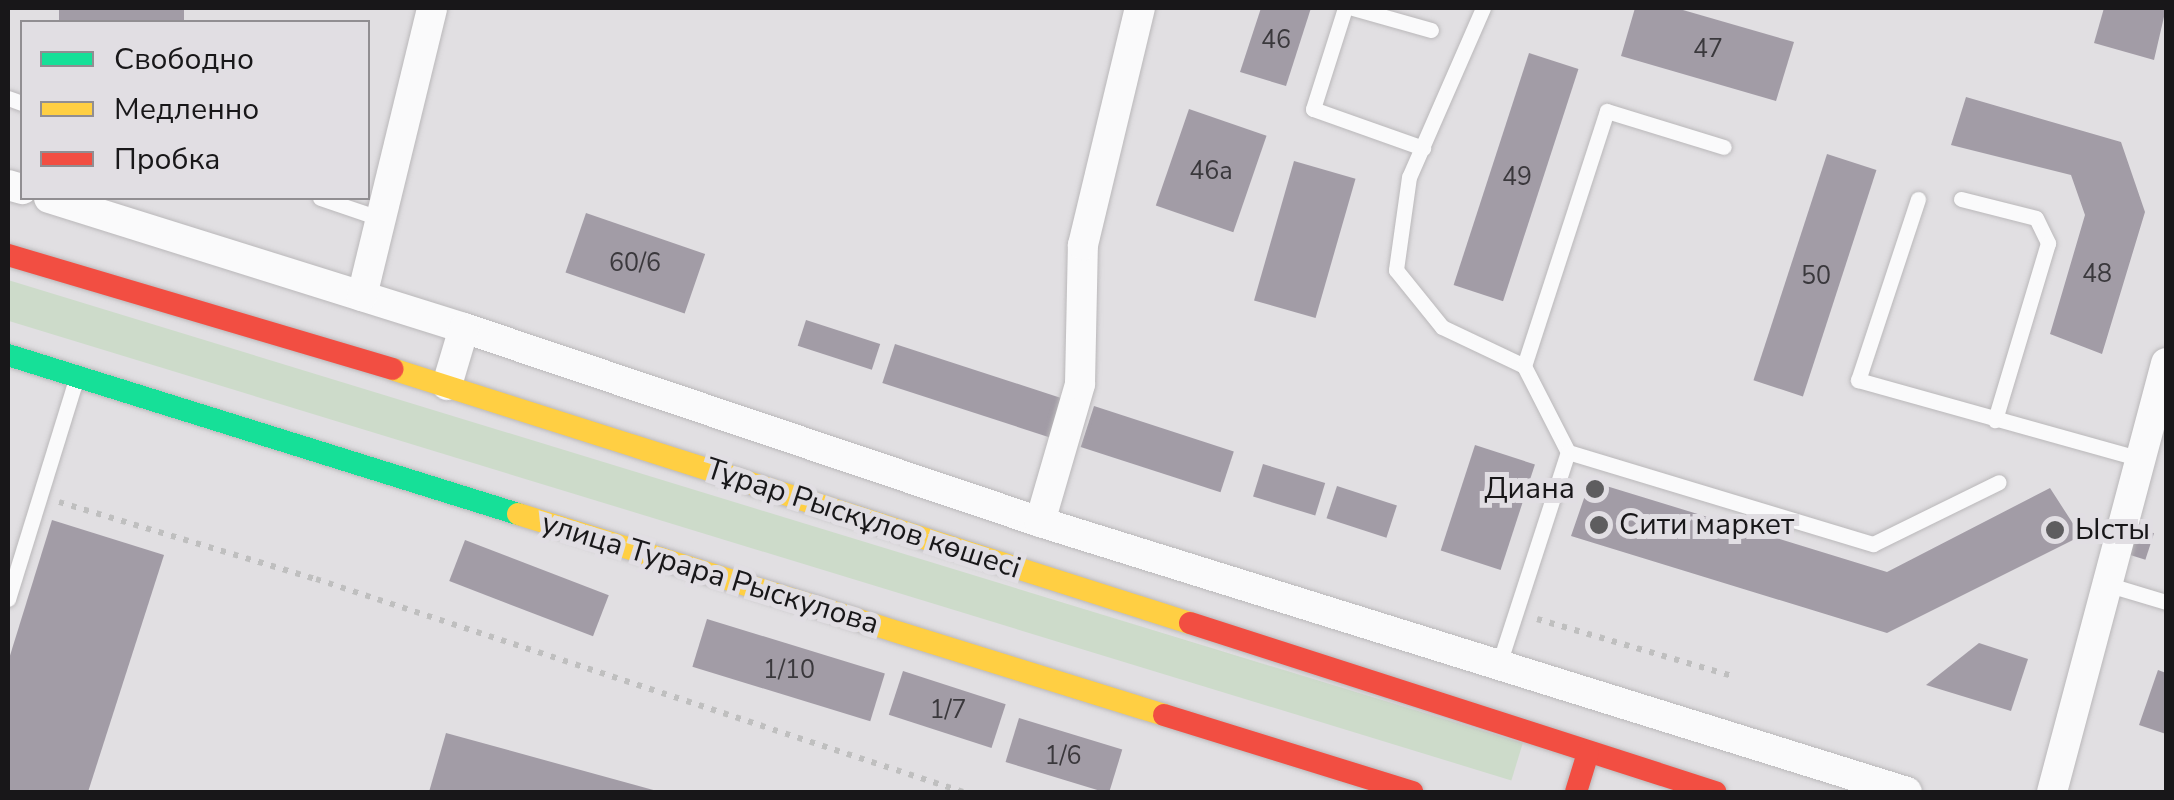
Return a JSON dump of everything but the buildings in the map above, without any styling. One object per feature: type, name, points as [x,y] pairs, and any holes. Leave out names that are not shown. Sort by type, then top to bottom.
[{"type":"main road","name":"Тұрар Рыскұлов көшесі","points":[[8,255],[447,385],[1715,792]]},
{"type":"main road","name":"улица Турара Рыскулова","points":[[8,355],[1412,792]]},
{"type":"main road","points":[[1576,792],[1588,753]]},
{"type":"street","points":[[362,296],[432,8]]},
{"type":"street","points":[[1040,522],[1080,384],[1083,244],[1140,8]]},
{"type":"street","points":[[55,200],[464,328],[1040,522],[1907,792]]},
{"type":"street","points":[[447,385],[464,328]]},
{"type":"street","points":[[2052,792],[2137,458],[2166,363]]},
{"type":"lane","points":[[1345,8],[1314,109],[1423,148]]},
{"type":"lane","points":[[1354,8],[1431,30]]},
{"type":"lane","points":[[1482,8],[1409,177],[1396,270],[1442,327],[1524,366],[1568,452],[1499,664]]},
{"type":"lane","points":[[1524,366],[1608,111],[1724,148]]},
{"type":"lane","points":[[1918,199],[1858,380],[2137,458]]},
{"type":"lane","points":[[1961,199],[2036,218],[2048,244],[1996,420]]},
{"type":"lane","points":[[326,200],[379,218]]},
{"type":"lane","points":[[8,599],[77,377]]},
{"type":"lane","points":[[1568,452],[1873,544],[1999,482]]},
{"type":"lane","points":[[2106,584],[2166,602]]},
{"type":"path","points":[[40,496],[316,579],[962,792]]},
{"type":"path","points":[[1516,613],[1732,676]]},
{"type":"green space","points":[[8,280],[1523,743],[1511,780],[8,321]]},
{"type":"traffic: fast","points":[[8,355],[518,514]]},
{"type":"traffic: slow","points":[[392,369],[1190,623]]},
{"type":"traffic: slow","points":[[518,514],[1164,715]]},
{"type":"traffic: jam","points":[[8,255],[392,369]]},
{"type":"traffic: jam","points":[[1190,623],[1715,792]]},
{"type":"traffic: jam","points":[[1164,715],[1412,792]]},
{"type":"traffic: jam","points":[[1576,792],[1588,753]]},
{"type":"place","name":"Диана","points":[[1595,489]]},
{"type":"place","name":"Сити маркет","points":[[1599,525]]},
{"type":"place","name":"Ысты","points":[[2055,530]]}]
